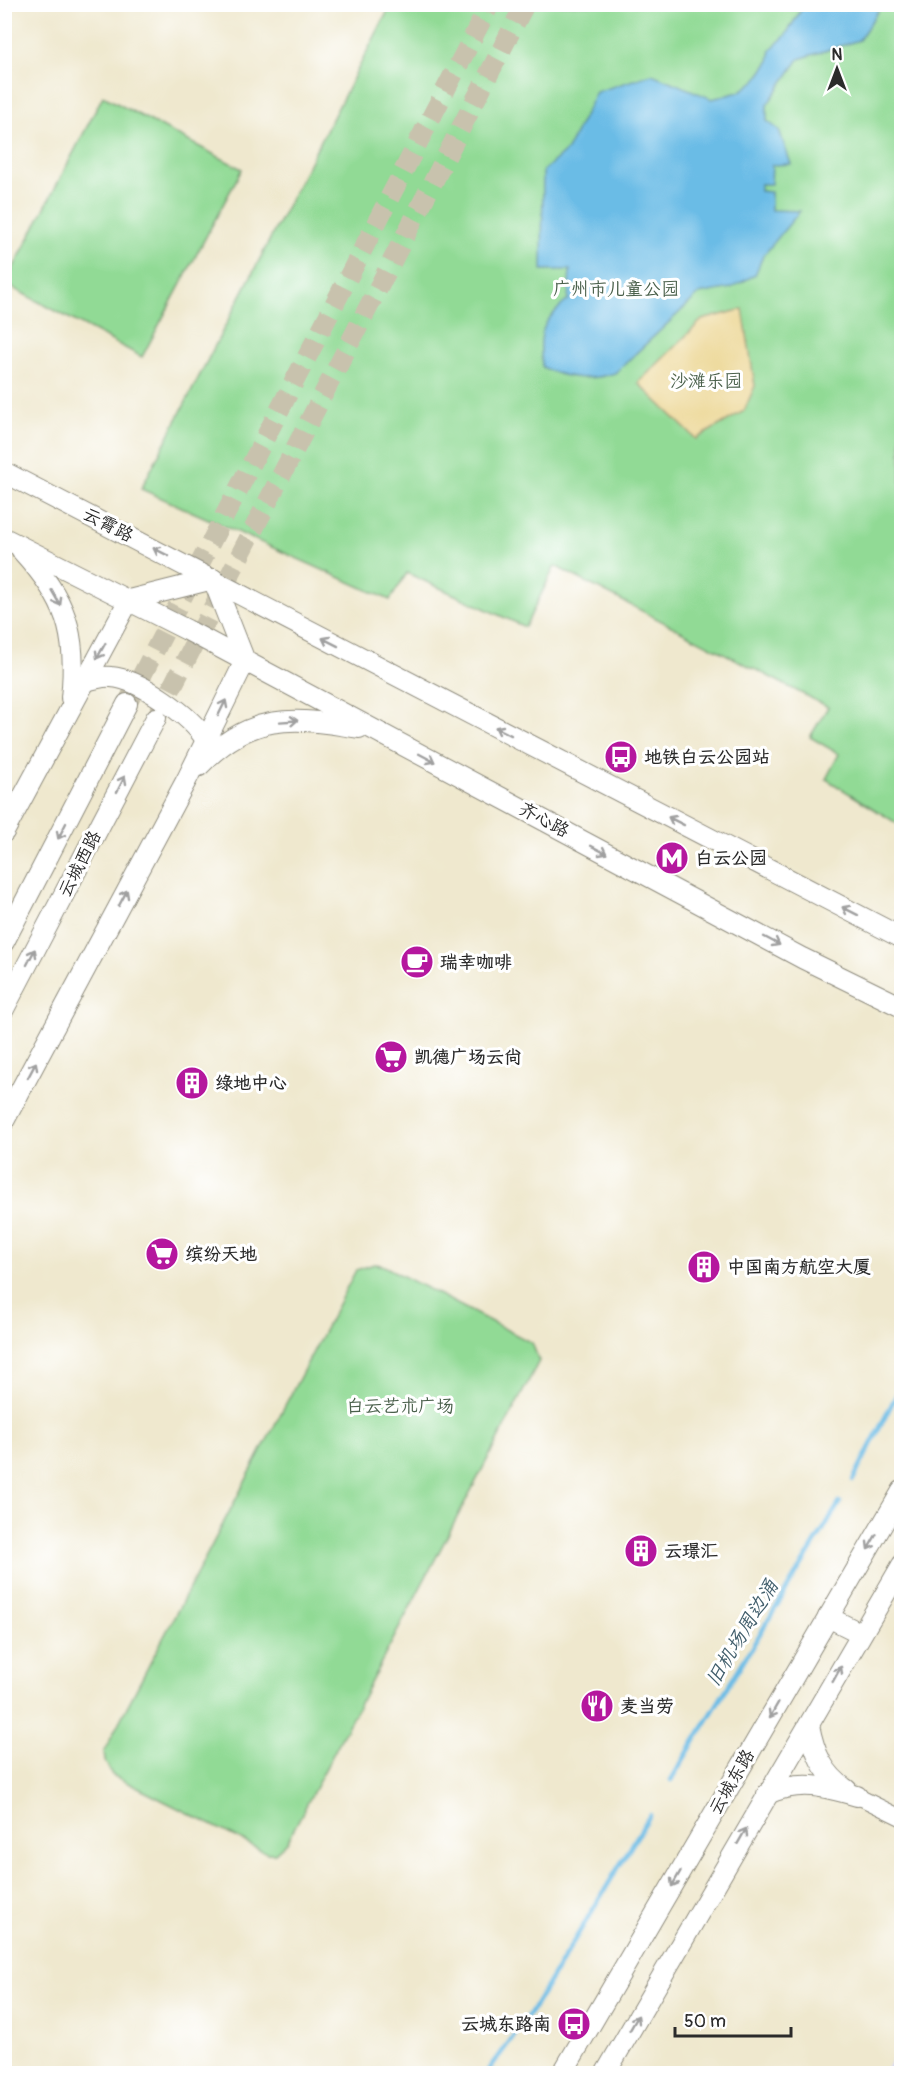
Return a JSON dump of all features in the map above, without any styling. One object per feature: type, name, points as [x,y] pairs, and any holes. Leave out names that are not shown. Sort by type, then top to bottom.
[{"type":"main road","name":"云霄路","points":[[4,472],[213,579]]},
{"type":"main road","points":[[4,539],[129,600],[213,579],[902,938]]},
{"type":"main road","points":[[4,539],[18,547],[38,569],[61,604],[70,626],[74,664],[69,708]]},
{"type":"main road","points":[[4,1121],[187,779],[245,661],[213,579]]},
{"type":"main road","points":[[4,832],[129,600]]},
{"type":"main road","name":"齐心路","points":[[129,600],[802,958],[902,1007]]},
{"type":"main road","points":[[84,682],[112,676],[124,680],[176,707],[198,727],[206,740]]},
{"type":"main road","name":"云城西路","points":[[4,942],[127,704]]},
{"type":"main road","name":"云城西路","points":[[4,1009],[156,718]]},
{"type":"main road","points":[[187,779],[224,741],[256,726],[287,720],[318,721],[376,730]]},
{"type":"main road","name":"云城东路","points":[[562,2073],[902,1491]]},
{"type":"main road","name":"云城东路","points":[[604,2073],[860,1633],[902,1565]]},
{"type":"main road","points":[[828,1617],[860,1633]]},
{"type":"main road","points":[[808,1725],[813,1744],[827,1773],[857,1796]]},
{"type":"main road","points":[[767,1794],[798,1784],[815,1785],[857,1796]]},
{"type":"street","points":[[857,1796],[902,1818]]},
{"type":"street","points":[[4,2069],[13,2073]]},
{"type":"shaded area","points":[[895,2053],[901,2056],[901,2073],[884,2073]]},
{"type":"green space","name":"广州市儿童公园","points":[[391,5],[901,5],[901,826],[826,779],[839,754],[810,737],[828,707],[555,566],[525,627],[407,573],[390,600],[141,489]]},
{"type":"green space","points":[[103,96],[242,169],[142,357],[5,284]]},
{"type":"green space","name":"白云艺术广场","points":[[374,1264],[382,1265],[532,1343],[539,1361],[287,1842],[275,1853],[267,1853],[112,1775],[105,1761],[104,1751],[356,1270]]},
{"type":"sand","name":"沙滩乐园","points":[[743,309],[755,386],[744,411],[696,439],[638,383],[702,320]]},
{"type":"water","points":[[804,5],[882,5],[859,40],[799,59],[767,105],[767,121],[779,130],[791,164],[772,165],[771,184],[760,184],[760,191],[771,192],[771,210],[800,211],[763,256],[755,275],[731,288],[699,294],[615,373],[578,378],[542,367],[543,329],[552,315],[568,300],[570,270],[542,270],[543,171],[567,150],[596,92],[652,74],[712,99],[739,92],[756,80],[769,62],[771,49],[785,36]]},
{"type":"waterway","name":"旧机场周边涌","points":[[853,1480],[902,1384]]},
{"type":"waterway","name":"旧机场周边涌","points":[[671,1780],[840,1502]]},
{"type":"waterway","name":"旧机场周边涌","points":[[486,2074],[531,2012],[650,1815]]},
{"type":"tunnel","points":[[127,704],[490,4]]},
{"type":"tunnel","points":[[157,716],[525,4]]},
{"type":"place","name":"地铁白云公园站","points":[[621,757]]},
{"type":"place","name":"白云公园","points":[[672,858]]},
{"type":"place","name":"瑞幸咖啡","points":[[417,962]]},
{"type":"place","name":"凯德广场云尚","points":[[391,1057]]},
{"type":"place","name":"绿地中心","points":[[192,1083]]},
{"type":"place","name":"缤纷天地","points":[[162,1254]]},
{"type":"place","name":"中国南方航空大厦","points":[[704,1267]]},
{"type":"place","name":"云璟汇","points":[[641,1551]]},
{"type":"place","name":"麦当劳","points":[[597,1706]]},
{"type":"place","name":"云城东路南","points":[[574,2024]]}]
